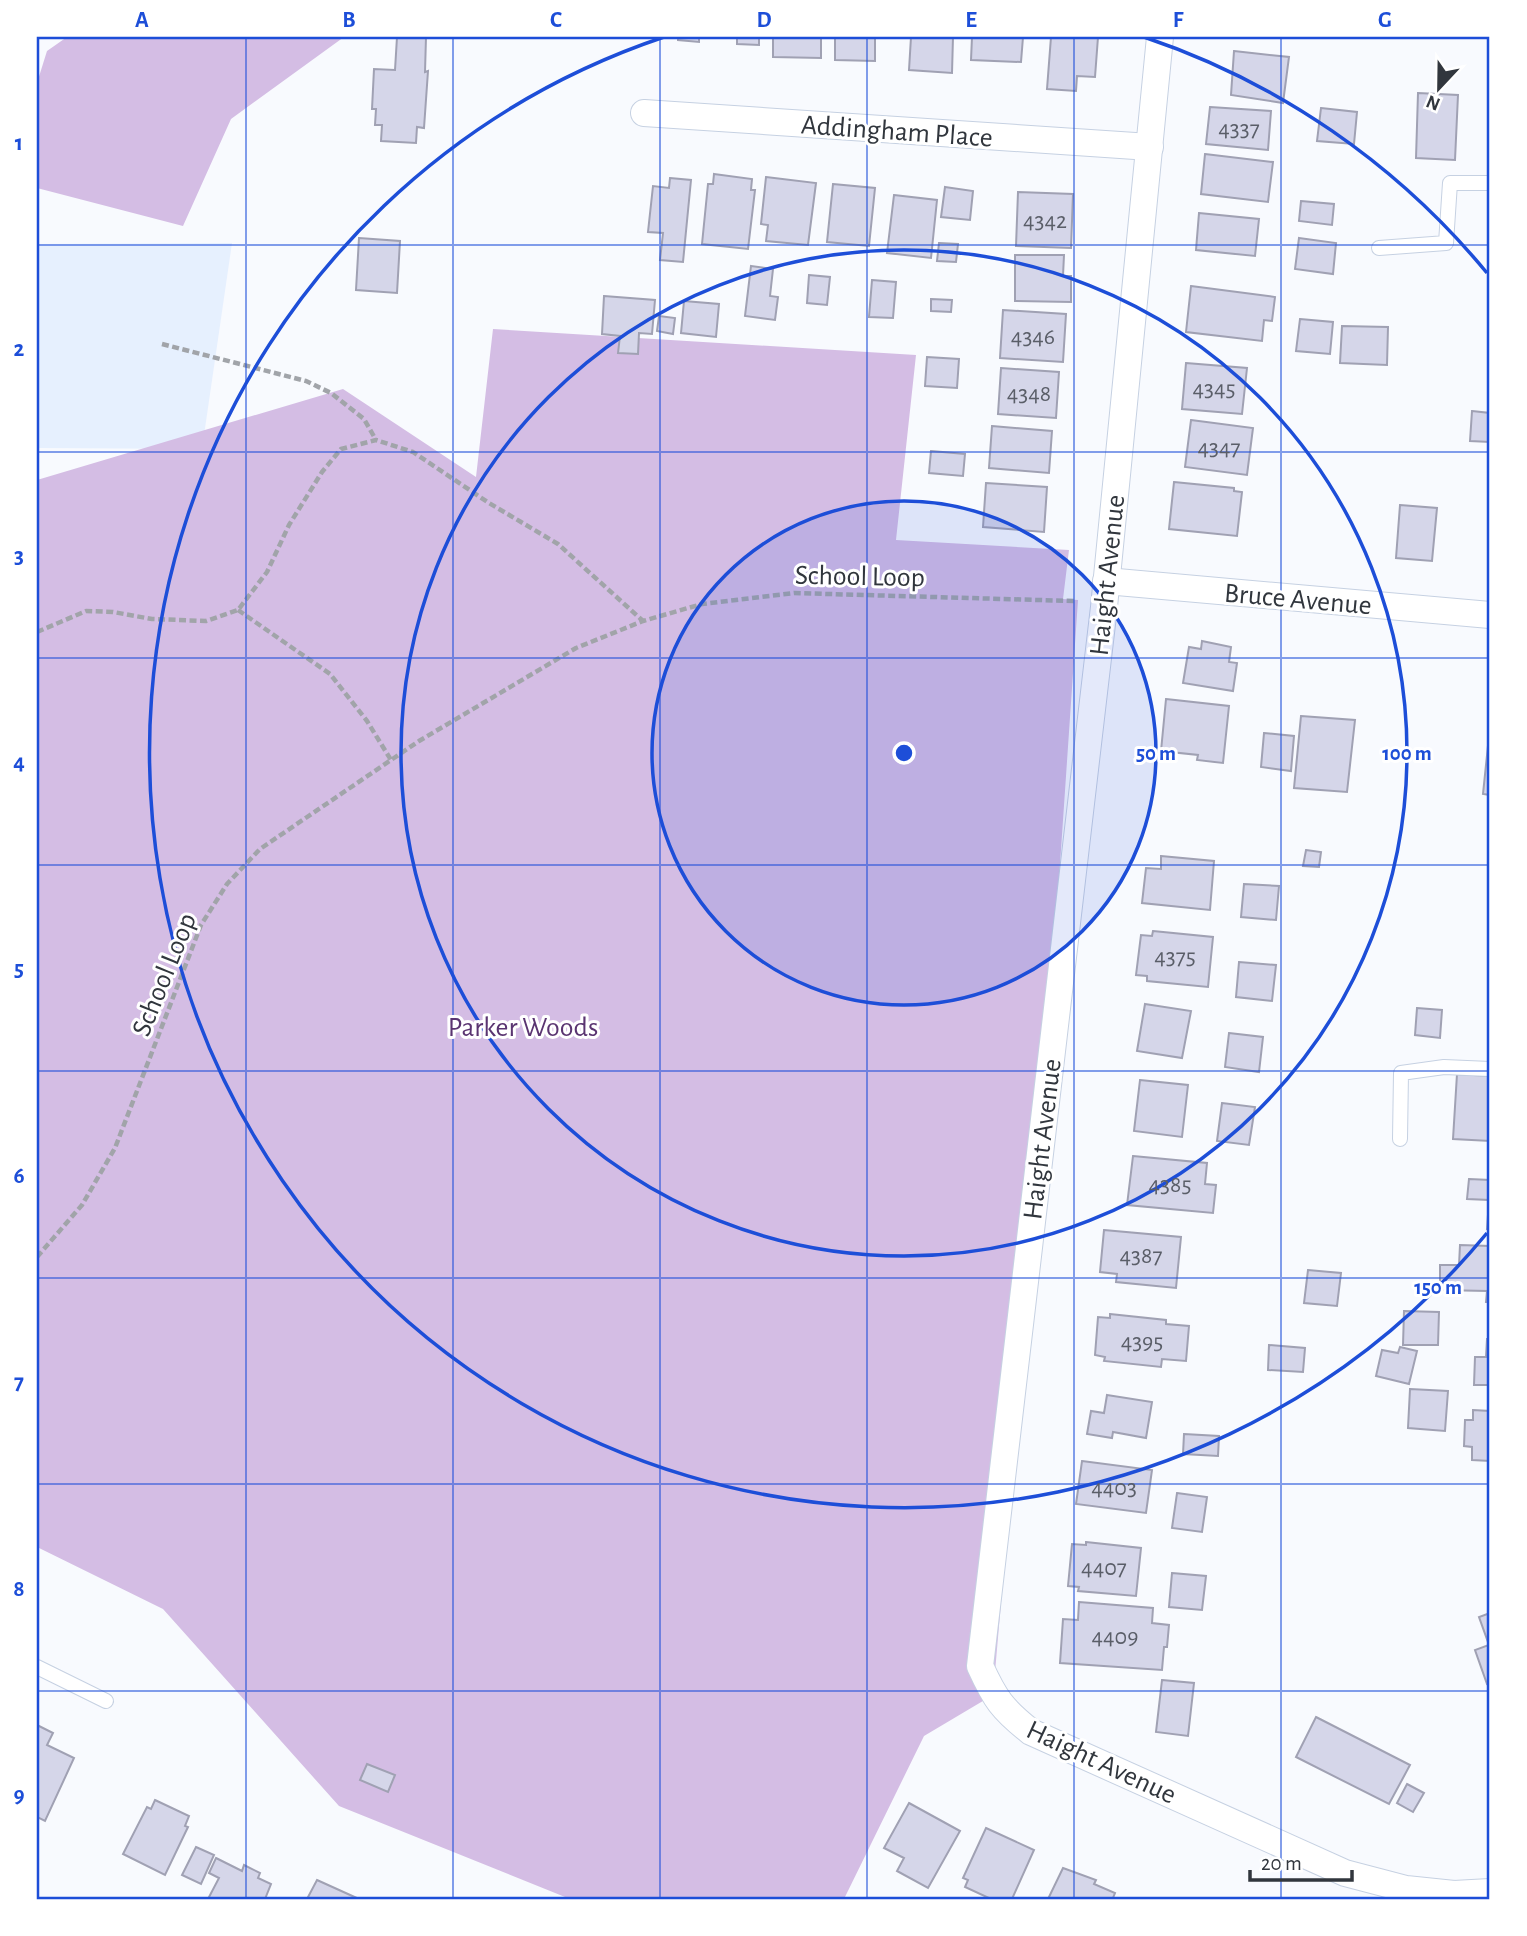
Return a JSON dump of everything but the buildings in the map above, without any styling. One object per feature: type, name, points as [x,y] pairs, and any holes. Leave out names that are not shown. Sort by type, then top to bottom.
[{"type":"street","name":"Haight Avenue","points":[[1160,37],[1106,581],[980,1666],[993,1695],[1006,1712],[1031,1732],[1345,1873],[1406,1889],[1454,1894],[1490,1892]]},
{"type":"street","name":"Addingham Place","points":[[645,113],[1150,147]]},
{"type":"street","name":"Bruce Avenue","points":[[1106,581],[1490,615]]},
{"type":"lane","points":[[1379,248],[1446,243],[1450,183],[1490,183]]},
{"type":"lane","points":[[1400,1139],[1401,1073],[1444,1068],[1490,1069]]},
{"type":"lane","points":[[37,1667],[106,1701]]},
{"type":"path","points":[[162,344],[306,381],[331,393],[364,419],[376,440]]},
{"type":"path","points":[[37,632],[86,611],[113,612],[152,619],[205,621],[238,610],[267,572],[289,524],[322,472],[341,449],[376,440],[413,452],[489,503],[558,544],[643,621]]},
{"type":"path","name":"School Loop","points":[[37,1257],[82,1205],[115,1148],[201,925],[228,884],[260,849],[419,741],[576,648],[643,621],[702,604],[794,593],[1079,601]]},
{"type":"path","points":[[238,610],[330,674],[367,721],[391,760]]},
{"type":"shaded area","points":[[232,243],[202,449],[37,448],[37,244]]},
{"type":"green space","points":[[67,37],[344,37],[231,119],[183,226],[37,188],[37,83],[47,51]]},
{"type":"green space","name":"Parker Woods","points":[[493,329],[916,355],[896,540],[1069,550],[1063,599],[1078,600],[1041,1143],[993,1695],[924,1736],[844,1899],[570,1899],[339,1806],[163,1609],[37,1547],[37,480],[343,389],[476,477]]}]
